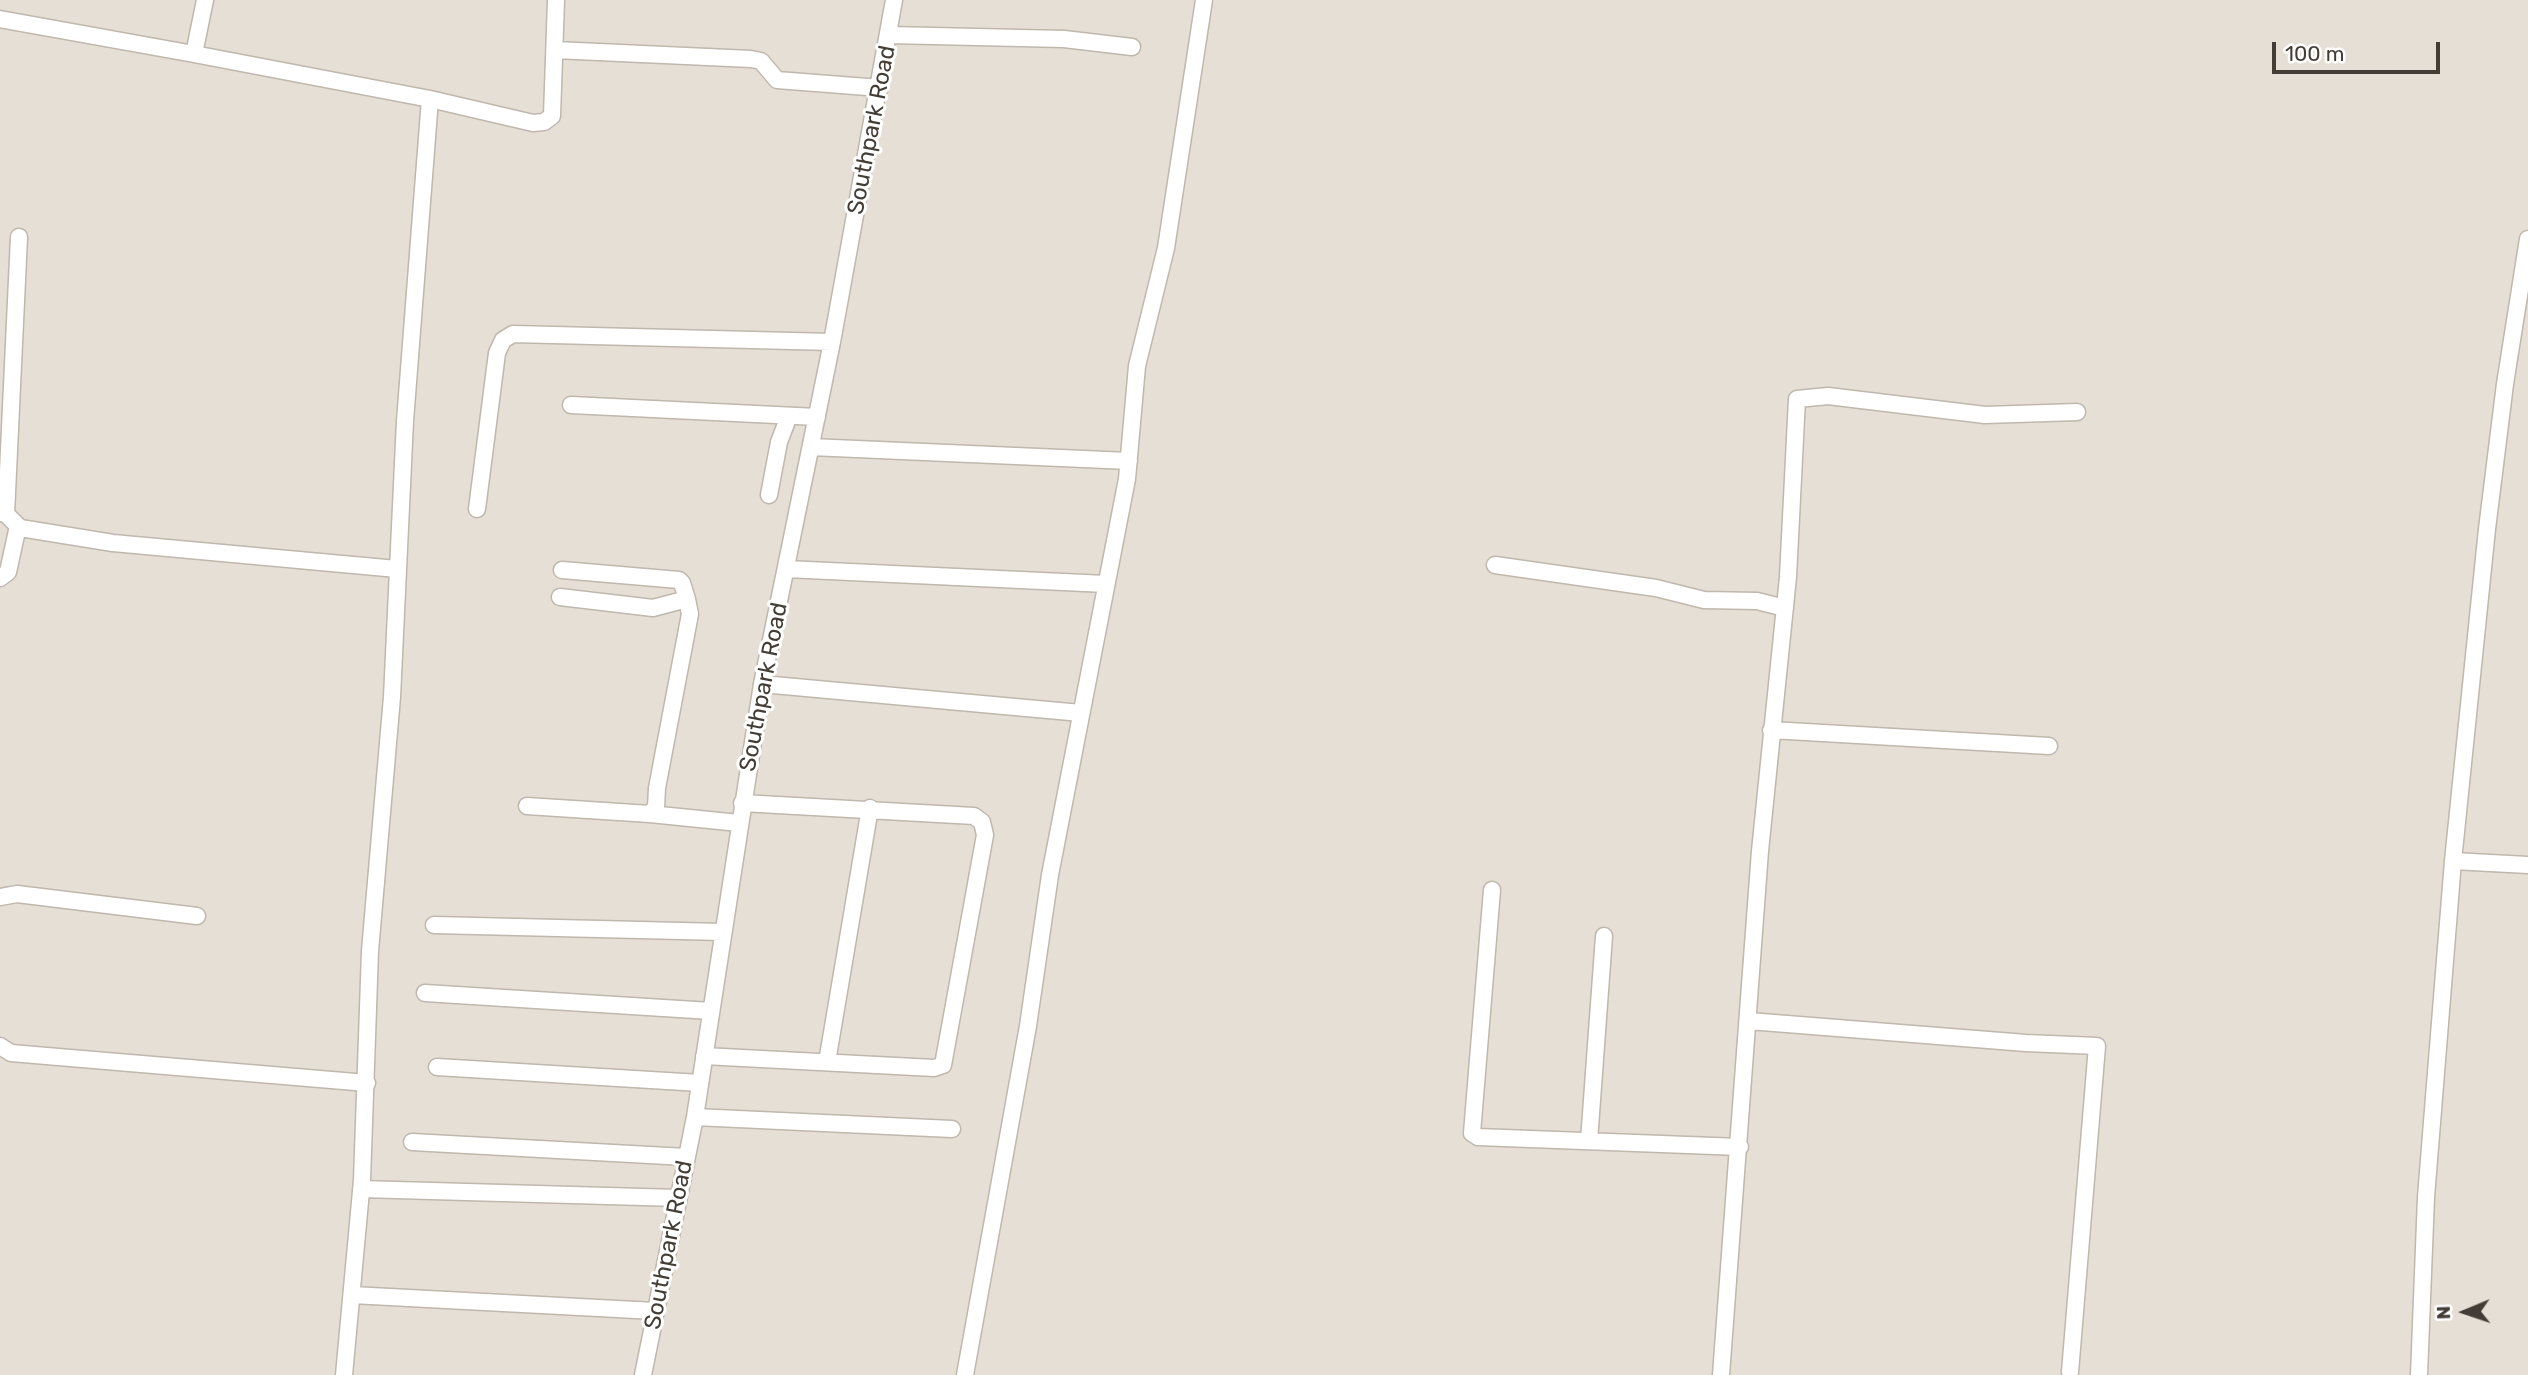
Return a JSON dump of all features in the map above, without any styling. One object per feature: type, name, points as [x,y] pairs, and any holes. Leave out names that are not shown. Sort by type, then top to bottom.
[{"type":"street","points":[[194,54],[205,0]]},
{"type":"street","points":[[0,19],[430,99],[533,123],[552,116],[555,106],[556,0]]},
{"type":"street","name":"Southpark Road","points":[[643,1375],[695,1117],[762,684],[832,342],[894,0]]},
{"type":"street","points":[[965,1375],[1081,713],[1129,461],[1137,366],[1166,247],[1204,0]]},
{"type":"street","points":[[889,36],[1064,39],[1132,47]]},
{"type":"street","points":[[555,50],[751,59],[761,61],[778,80],[880,88]]},
{"type":"street","points":[[344,1375],[361,1189],[370,951],[382,836],[405,421],[430,99]]},
{"type":"street","points":[[19,237],[3,514],[18,526],[113,543],[397,569]]},
{"type":"street","points":[[2418,1375],[2426,1197],[2453,861],[2487,529],[2528,239]]},
{"type":"street","points":[[477,509],[496,353],[503,340],[513,334],[832,342]]},
{"type":"street","points":[[1721,1375],[1772,730],[1785,608],[1797,399],[1828,396],[1985,415],[2077,412]]},
{"type":"street","points":[[571,405],[817,417]]},
{"type":"street","points":[[769,495],[777,453],[789,416]]},
{"type":"street","points":[[811,447],[1129,461]]},
{"type":"street","points":[[0,578],[8,572],[18,526]]},
{"type":"street","points":[[1495,565],[1656,588],[1704,600],[1757,601],[1785,608]]},
{"type":"street","points":[[786,569],[1107,584]]},
{"type":"street","points":[[562,570],[678,580],[682,583],[690,614],[659,776],[656,807],[650,814]]},
{"type":"street","points":[[560,597],[653,608],[687,599]]},
{"type":"street","points":[[762,684],[1081,713]]},
{"type":"street","points":[[1772,730],[2049,746]]},
{"type":"street","points":[[704,1056],[934,1068],[943,1065],[985,835],[982,822],[974,816],[870,808],[742,803]]},
{"type":"street","points":[[527,806],[739,823]]},
{"type":"street","points":[[827,1062],[870,808]]},
{"type":"street","points":[[2453,861],[2528,865]]},
{"type":"street","points":[[1492,890],[1472,1133],[1478,1136],[1740,1147]]},
{"type":"street","points":[[0,897],[17,894],[197,916]]},
{"type":"street","points":[[434,925],[722,932]]},
{"type":"street","points":[[1589,1141],[1604,936]]},
{"type":"street","points":[[425,993],[711,1011]]},
{"type":"street","points":[[1749,1021],[2097,1046],[2070,1372]]},
{"type":"street","points":[[0,1046],[12,1053],[366,1083]]},
{"type":"street","points":[[437,1067],[700,1083]]},
{"type":"street","points":[[695,1117],[952,1129]]},
{"type":"street","points":[[412,1142],[686,1157]]},
{"type":"street","points":[[361,1189],[678,1198]]},
{"type":"street","points":[[352,1295],[655,1311]]},
{"type":"shaded area","points":[[0,0],[2528,0],[2528,1375],[0,1375]]}]
